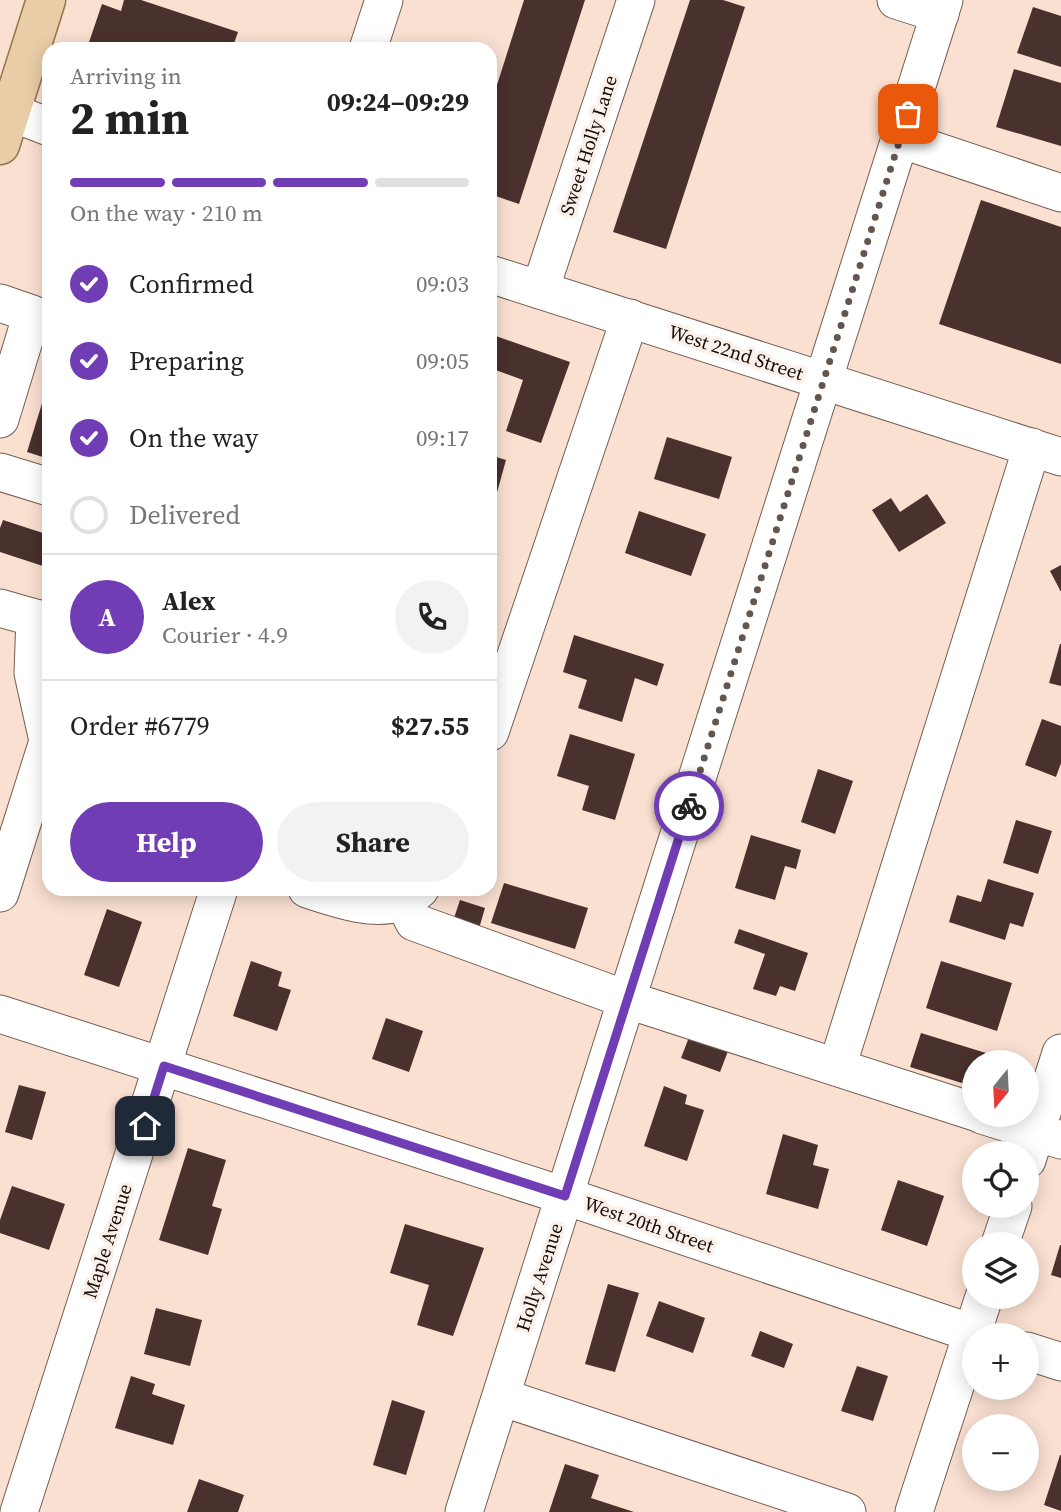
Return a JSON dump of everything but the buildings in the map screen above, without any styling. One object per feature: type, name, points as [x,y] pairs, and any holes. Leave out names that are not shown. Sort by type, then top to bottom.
[{"type":"main road","points":[[3,122],[46,0]]},
{"type":"street","points":[[370,42],[384,0]]},
{"type":"street","name":"Sweet Holly Lane","points":[[540,289],[636,0]]},
{"type":"street","points":[[896,0],[942,7]]},
{"type":"street","name":"Holly Avenue","points":[[464,1512],[942,7]]},
{"type":"street","points":[[3,122],[42,126]]},
{"type":"street","points":[[900,139],[1061,193]]},
{"type":"street","name":"West 22nd Street","points":[[497,276],[1046,452]]},
{"type":"street","points":[[0,303],[32,314],[3,397]]},
{"type":"street","points":[[497,711],[629,318]]},
{"type":"street","points":[[837,1067],[1046,452]]},
{"type":"street","points":[[0,472],[42,485]]},
{"type":"street","points":[[0,608],[42,620],[33,673],[42,710]]},
{"type":"street","points":[[3,876],[42,760]]},
{"type":"street","name":"Maple Avenue","points":[[19,1512],[217,896]]},
{"type":"street","points":[[329,896],[379,906],[409,896]]},
{"type":"street","points":[[412,896],[414,922],[628,999],[962,1108]]},
{"type":"street","name":"West 20th Street","points":[[0,1014],[565,1196],[962,1330]]},
{"type":"street","points":[[1006,1127],[1041,1144],[1061,1053]]},
{"type":"street","points":[[1039,1355],[1061,1362]]},
{"type":"street","points":[[914,1512],[962,1372]]},
{"type":"street","points":[[501,1396],[847,1512]]},
{"type":"way so far","points":[[689,806],[908,114]]},
{"type":"route","points":[[145,1126],[164,1066],[565,1196],[689,806]]}]
